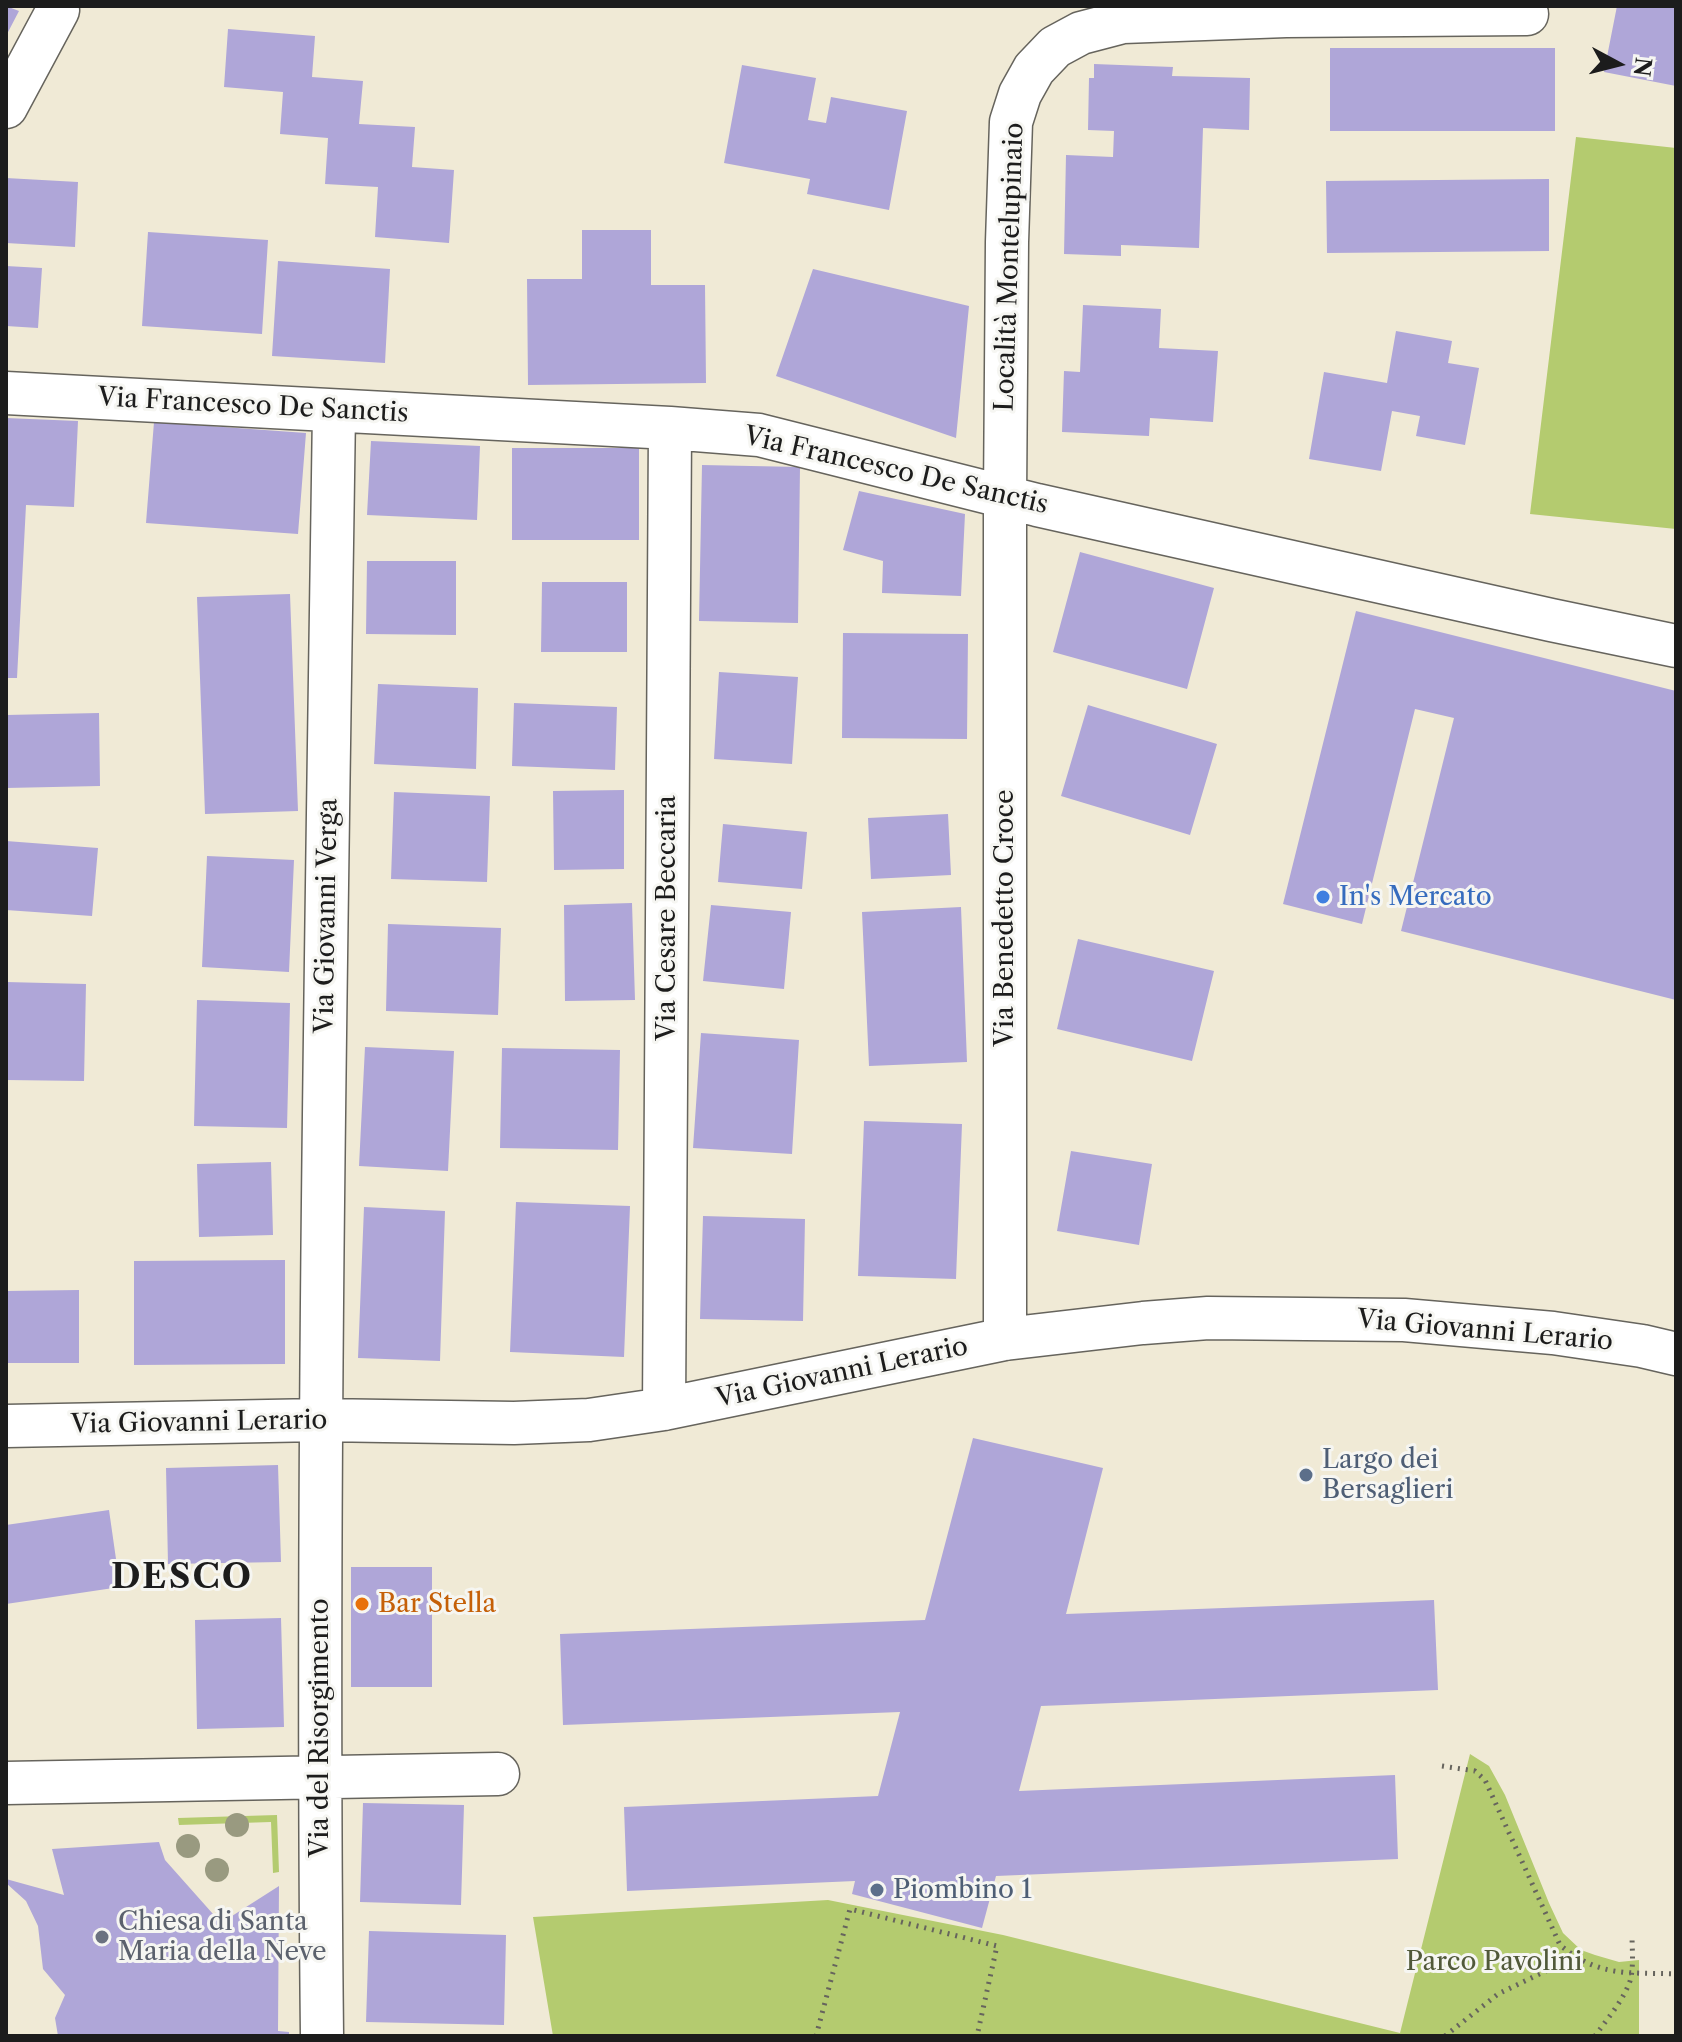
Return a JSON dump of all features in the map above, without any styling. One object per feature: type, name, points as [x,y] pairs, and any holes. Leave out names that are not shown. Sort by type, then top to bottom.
[{"type":"street","points":[[6,107],[58,10]]},
{"type":"street","name":"Località Montelupinaio","points":[[1005,498],[1011,122],[1020,94],[1034,69],[1055,47],[1081,33],[1123,22],[1286,16],[1527,14]]},
{"type":"street","name":"Via Francesco De Sanctis","points":[[6,393],[759,435],[1005,498],[1676,646]]},
{"type":"street","name":"Via Giovanni Verga","points":[[320,1420],[334,411]]},
{"type":"street","name":"Via Cesare Beccaria","points":[[664,1409],[670,428]]},
{"type":"street","name":"Via Benedetto Croce","points":[[1005,498],[1005,1339]]},
{"type":"street","name":"Via Giovanni Lerario","points":[[6,1426],[320,1420],[526,1423],[589,1420],[664,1409],[1005,1339],[1208,1318],[1404,1320],[1553,1333],[1676,1354]]},
{"type":"street","name":"Via del Risorgimento","points":[[320,1420],[322,2036]]},
{"type":"street","points":[[6,1783],[498,1774]]},
{"type":"path","points":[[1442,1766],[1475,1771],[1485,1780],[1560,1945],[1584,1963],[1612,1972],[1676,1974]]},
{"type":"path","points":[[816,2036],[850,1909],[997,1946],[977,2036]]},
{"type":"path","points":[[1595,2036],[1615,2008],[1634,1972],[1632,1935]]},
{"type":"path","points":[[1445,2036],[1498,1994],[1554,1967],[1570,1953]]},
{"type":"green space","points":[[1576,137],[1676,148],[1676,529],[1530,514]]},
{"type":"green space","name":"Parco Pavolini","points":[[1470,1754],[1489,1766],[1505,1795],[1563,1933],[1581,1950],[1595,1955],[1619,1962],[1639,1960],[1639,2036],[553,2036],[533,1917],[828,1900],[1003,1935],[1400,2033]]},
{"type":"green space","points":[[277,1815],[279,1872],[273,1873],[271,1822],[179,1825],[178,1818]]},
{"type":"building","points":[[6,6],[19,11],[6,36]]},
{"type":"building","points":[[1617,6],[1676,6],[1676,86],[1604,72]]},
{"type":"building","points":[[228,29],[315,36],[312,77],[363,81],[359,124],[415,127],[412,167],[454,170],[449,243],[375,237],[378,187],[325,184],[328,138],[280,134],[283,92],[224,87]]},
{"type":"building","points":[[1330,48],[1555,48],[1555,131],[1330,131]]},
{"type":"building","points":[[1094,64],[1173,67],[1172,76],[1250,78],[1249,130],[1203,128],[1199,248],[1121,245],[1121,256],[1064,254],[1066,155],[1113,157],[1114,131],[1088,130],[1089,78],[1094,78]]},
{"type":"building","points":[[742,65],[816,78],[808,120],[826,123],[831,97],[907,111],[889,210],[807,194],[810,179],[724,163]]},
{"type":"building","points":[[6,178],[78,182],[75,247],[6,243]]},
{"type":"building","points":[[1549,179],[1549,251],[1327,253],[1326,181]]},
{"type":"building","points":[[582,230],[651,230],[651,285],[705,285],[706,383],[528,385],[527,279],[582,279]]},
{"type":"building","points":[[148,232],[268,240],[262,334],[142,326]]},
{"type":"building","points":[[278,261],[390,269],[385,363],[272,356]]},
{"type":"building","points":[[6,266],[42,268],[38,328],[6,326]]},
{"type":"building","points":[[813,269],[969,306],[956,438],[776,376]]},
{"type":"building","points":[[1083,305],[1161,309],[1159,348],[1218,351],[1213,422],[1150,418],[1149,436],[1062,432],[1064,371],[1080,372]]},
{"type":"building","points":[[1396,331],[1452,341],[1448,363],[1479,368],[1465,445],[1416,436],[1420,416],[1392,411],[1381,471],[1309,459],[1324,372],[1387,383]]},
{"type":"building","points":[[6,418],[78,421],[74,507],[26,505],[17,678],[6,678]]},
{"type":"building","points":[[154,422],[306,433],[298,534],[146,523]]},
{"type":"building","points":[[371,441],[480,446],[477,520],[367,515]]},
{"type":"building","points":[[512,448],[639,448],[639,540],[512,540]]},
{"type":"building","points":[[702,465],[800,467],[798,623],[699,621]]},
{"type":"building","points":[[859,491],[965,514],[961,596],[882,593],[883,561],[843,550]]},
{"type":"building","points":[[1080,552],[1214,588],[1187,689],[1053,652]]},
{"type":"building","points":[[367,561],[456,561],[456,635],[366,634]]},
{"type":"building","points":[[542,582],[627,582],[627,652],[541,652]]},
{"type":"building","points":[[290,594],[298,811],[205,814],[197,597]]},
{"type":"building","points":[[1356,611],[1676,691],[1676,1000],[1401,931],[1454,718],[1415,709],[1362,924],[1283,904]]},
{"type":"building","points":[[843,633],[968,634],[967,739],[842,738]]},
{"type":"building","points":[[719,672],[798,677],[792,764],[714,759]]},
{"type":"building","points":[[378,684],[478,688],[476,769],[374,764]]},
{"type":"building","points":[[514,703],[617,707],[615,770],[512,766]]},
{"type":"building","points":[[1088,705],[1217,744],[1190,835],[1061,796]]},
{"type":"building","points":[[99,713],[100,786],[6,788],[6,715]]},
{"type":"building","points":[[624,790],[624,869],[554,870],[553,791]]},
{"type":"building","points":[[394,792],[490,796],[487,882],[391,879]]},
{"type":"building","points":[[948,814],[951,875],[871,879],[868,818]]},
{"type":"building","points":[[723,824],[807,832],[802,889],[718,882]]},
{"type":"building","points":[[6,841],[98,848],[92,916],[6,910]]},
{"type":"building","points":[[207,856],[294,860],[289,972],[202,967]]},
{"type":"building","points":[[632,903],[635,1000],[565,1001],[564,905]]},
{"type":"building","points":[[711,905],[791,912],[784,989],[703,981]]},
{"type":"building","points":[[961,907],[967,1062],[869,1066],[862,912]]},
{"type":"building","points":[[388,924],[501,928],[498,1015],[386,1011]]},
{"type":"building","points":[[1078,939],[1214,971],[1192,1061],[1057,1029]]},
{"type":"building","points":[[6,982],[86,984],[84,1081],[6,1080]]},
{"type":"building","points":[[197,1000],[290,1003],[287,1128],[194,1126]]},
{"type":"building","points":[[701,1033],[799,1040],[792,1154],[693,1148]]},
{"type":"building","points":[[365,1047],[454,1051],[448,1171],[359,1166]]},
{"type":"building","points":[[502,1048],[620,1050],[618,1150],[500,1148]]},
{"type":"building","points":[[864,1121],[962,1124],[956,1279],[858,1276]]},
{"type":"building","points":[[1071,1151],[1152,1164],[1139,1245],[1057,1231]]},
{"type":"building","points":[[271,1162],[273,1235],[199,1237],[197,1164]]},
{"type":"building","points":[[516,1202],[630,1206],[624,1357],[510,1352]]},
{"type":"building","points":[[364,1207],[445,1211],[440,1361],[358,1358]]},
{"type":"building","points":[[703,1216],[805,1219],[803,1321],[700,1319]]},
{"type":"building","points":[[285,1260],[285,1364],[134,1365],[134,1261]]},
{"type":"building","points":[[79,1290],[79,1363],[6,1363],[6,1291]]},
{"type":"building","points":[[973,1438],[1103,1468],[1066,1614],[1434,1600],[1438,1690],[1041,1706],[1019,1791],[1395,1775],[1398,1859],[996,1876],[982,1928],[852,1894],[855,1881],[627,1891],[624,1807],[878,1796],[900,1712],[563,1725],[560,1634],[925,1620]]},
{"type":"building","points":[[278,1465],[281,1562],[168,1564],[166,1468]]},
{"type":"building","points":[[109,1510],[120,1587],[6,1604],[6,1525]]},
{"type":"building","points":[[351,1567],[432,1567],[432,1687],[351,1687]]},
{"type":"building","points":[[281,1618],[284,1727],[197,1729],[195,1620]]},
{"type":"building","points":[[363,1803],[464,1805],[461,1905],[360,1902]]},
{"type":"building","points":[[159,1842],[165,1860],[221,1923],[279,1886],[278,2031],[289,2032],[289,2036],[58,2036],[55,2018],[65,1995],[43,1969],[38,1926],[26,1901],[6,1883],[6,1879],[64,1895],[52,1849]]},
{"type":"building","points":[[369,1931],[506,1935],[504,2025],[366,2022]]},
{"type":"place","name":"In's Mercato","points":[[1323,897]]},
{"type":"place","name":"Largo dei Bersaglieri","points":[[1306,1475]]},
{"type":"place","name":"Bar Stella","points":[[362,1604]]},
{"type":"place","name":"Piombino 1","points":[[877,1890]]},
{"type":"place","name":"Chiesa di Santa Maria della Neve","points":[[102,1937]]},
{"type":"district","name":"DESCO","points":[[182,1578]]}]
